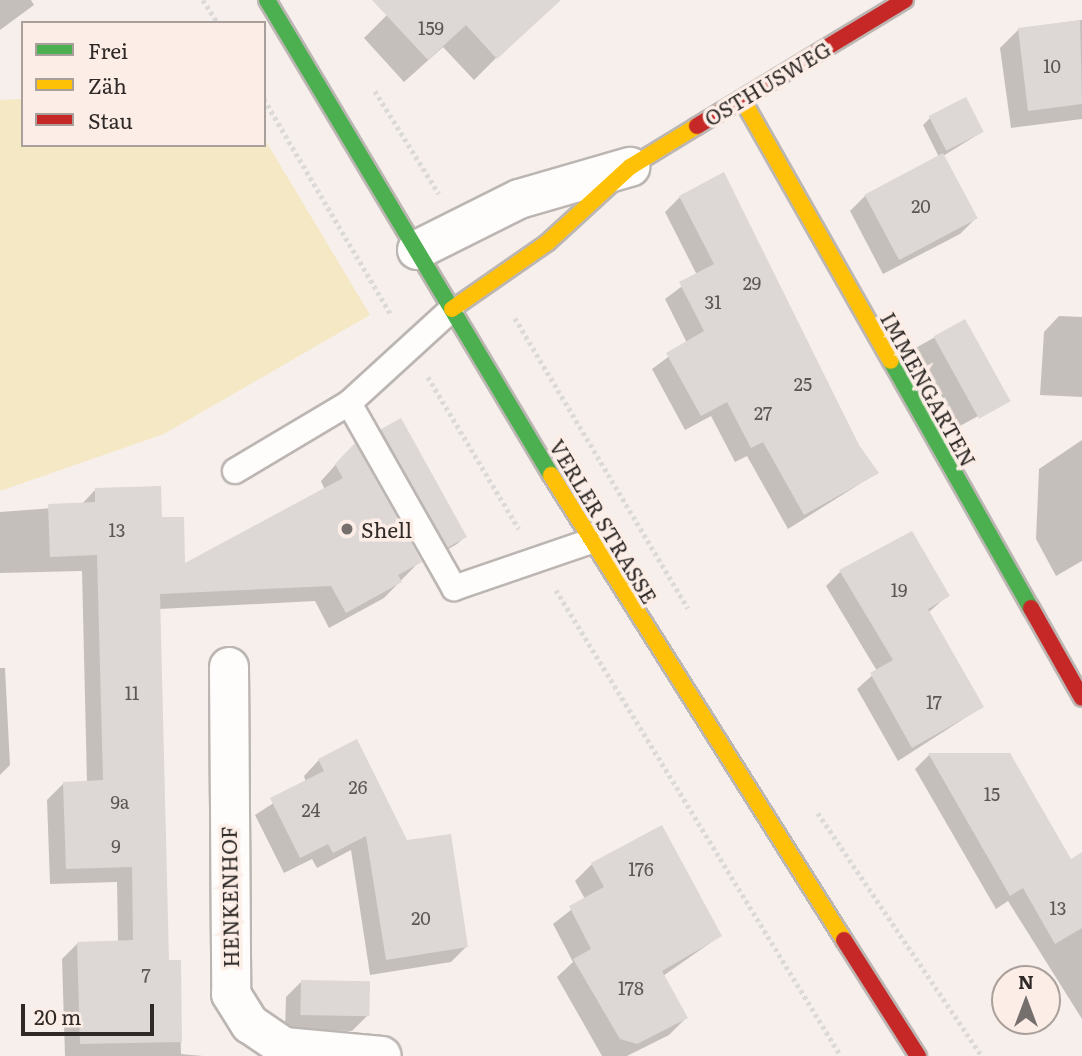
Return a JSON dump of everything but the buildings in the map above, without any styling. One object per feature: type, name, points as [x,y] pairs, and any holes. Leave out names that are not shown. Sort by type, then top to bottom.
[{"type":"street","name":"VERLER STRASSE","points":[[267,0],[591,541],[918,1056]]},
{"type":"street","name":"OSTHUSWEG","points":[[452,309],[547,243],[630,167],[905,0]]},
{"type":"street","name":"IMMENGARTEN","points":[[742,99],[1082,698]]},
{"type":"street","name":"OSTHUSWEG","points":[[417,250],[459,226],[519,199],[630,167]]},
{"type":"street","name":"HENKENHOF","points":[[229,667],[231,994],[250,1024],[284,1047],[382,1056]]},
{"type":"lane","points":[[235,471],[349,403],[452,309]]},
{"type":"lane","points":[[349,403],[454,588],[591,541]]},
{"type":"path","points":[[203,0],[217,21]]},
{"type":"path","points":[[368,79],[459,226]]},
{"type":"path","points":[[492,282],[690,612]]},
{"type":"path","points":[[810,801],[982,1056]]},
{"type":"shaded area","points":[[21,99],[21,147],[266,147],[266,141],[370,315],[164,434],[0,491],[0,100]]},
{"type":"traffic: fast","points":[[267,0],[551,475]]},
{"type":"traffic: fast","points":[[891,361],[1031,608]]},
{"type":"traffic: slow","points":[[742,99],[891,361]]},
{"type":"traffic: slow","points":[[452,309],[547,243],[630,167],[697,126]]},
{"type":"traffic: slow","points":[[551,475],[844,940]]},
{"type":"traffic: jam","points":[[697,126],[905,0]]},
{"type":"traffic: jam","points":[[1031,608],[1082,698]]},
{"type":"traffic: jam","points":[[844,940],[918,1056]]},
{"type":"place","name":"Shell","points":[[347,529]]}]
